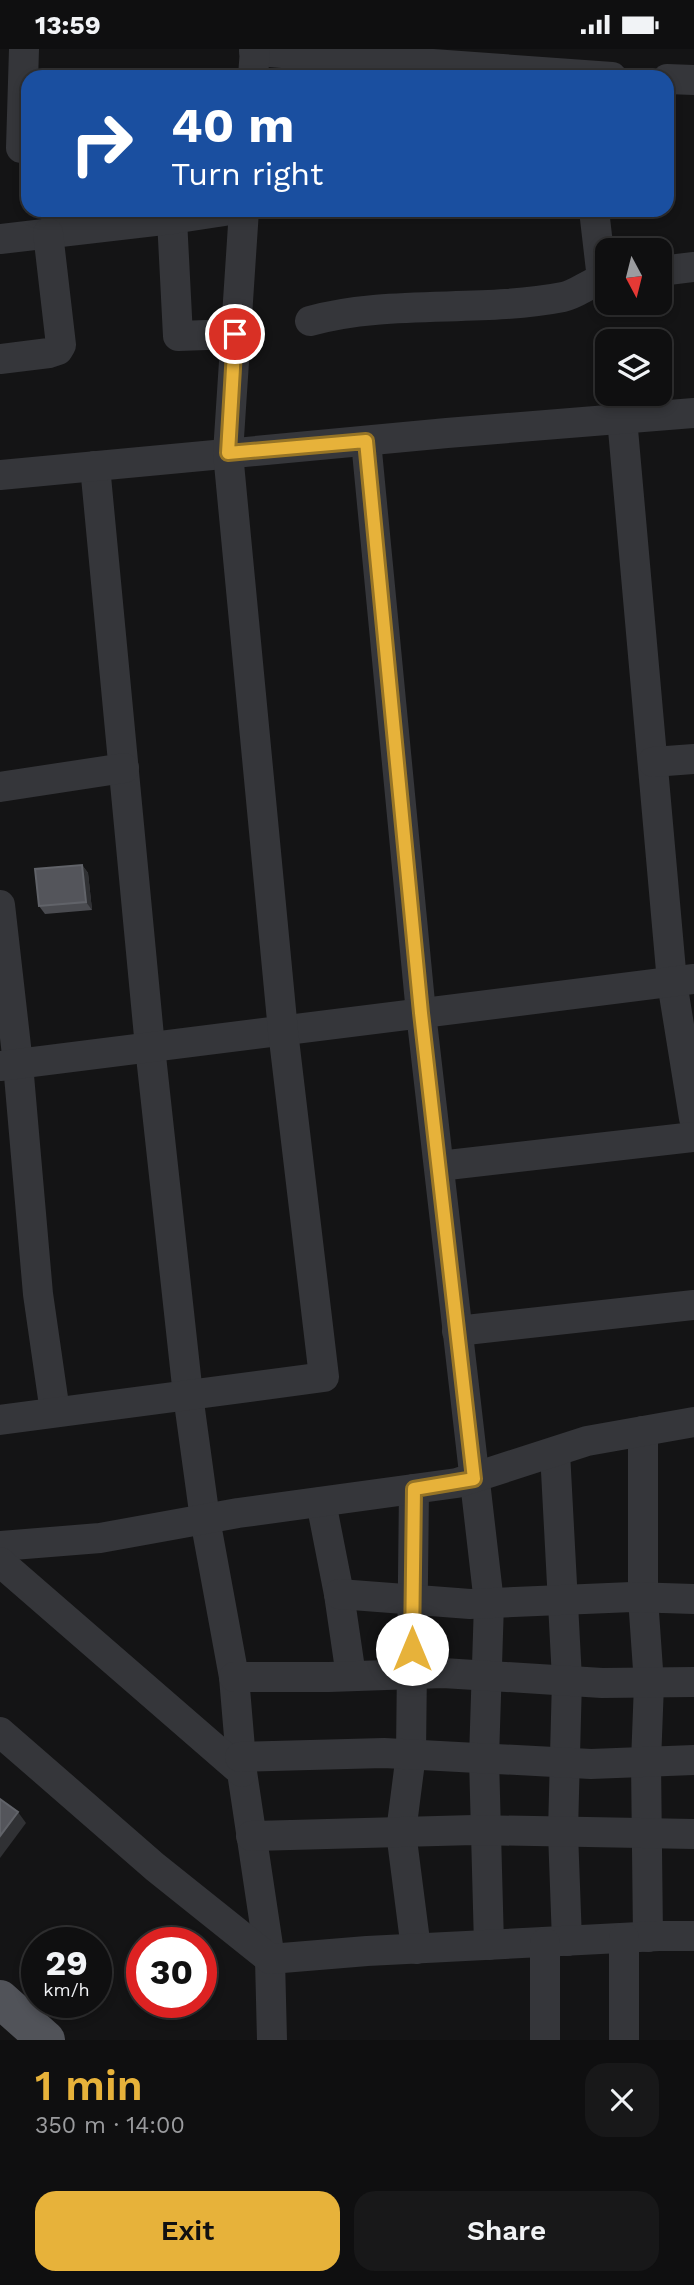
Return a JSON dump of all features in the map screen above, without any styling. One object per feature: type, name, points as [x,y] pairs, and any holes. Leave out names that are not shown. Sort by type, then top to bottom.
[{"type":"main road","points":[[0,1999],[47,2040]]},
{"type":"street","points":[[22,70],[24,49]]},
{"type":"street","points":[[254,59],[580,67]]},
{"type":"street","points":[[674,79],[694,80]]},
{"type":"street","points":[[16,147],[21,86]]},
{"type":"street","points":[[0,239],[185,217]]},
{"type":"street","points":[[0,1420],[324,1377],[283,1031],[228,453],[243,217]]},
{"type":"street","points":[[595,217],[598,238]]},
{"type":"street","points":[[172,219],[178,336],[235,334]]},
{"type":"street","points":[[0,359],[48,353],[58,350],[61,345],[48,233]]},
{"type":"street","points":[[672,270],[694,267]]},
{"type":"street","points":[[310,321],[331,315],[372,311],[484,306],[565,297],[595,284]]},
{"type":"street","points":[[0,475],[694,413]]},
{"type":"street","points":[[622,418],[653,762],[683,981],[694,1118]]},
{"type":"street","points":[[366,441],[421,1013],[489,1603],[484,1758],[489,1945]]},
{"type":"street","points":[[95,466],[150,1047],[188,1395],[205,1519],[234,1677],[241,1765],[270,1959],[272,2040]]},
{"type":"street","points":[[653,762],[694,758]]},
{"type":"street","points":[[0,787],[124,768]]},
{"type":"street","points":[[0,905],[9,1065],[55,1412]]},
{"type":"street","points":[[9,1065],[683,981]]},
{"type":"street","points":[[439,1165],[694,1137]]},
{"type":"street","points":[[457,1331],[694,1305]]},
{"type":"street","points":[[0,1546],[100,1538],[205,1519],[474,1479],[587,1441],[694,1422]]},
{"type":"street","points":[[624,2040],[647,1833],[649,1683],[643,1598],[643,1431]]},
{"type":"street","points":[[545,2040],[556,1942],[563,1832],[567,1679],[555,1452]]},
{"type":"street","points":[[414,1489],[411,1754],[401,1832],[415,1949]]},
{"type":"street","points":[[321,1501],[339,1594],[351,1677]]},
{"type":"street","points":[[0,1562],[241,1765],[411,1754],[563,1763],[694,1760]]},
{"type":"street","points":[[339,1594],[489,1603],[694,1599]]},
{"type":"street","points":[[234,1677],[413,1674],[488,1675],[602,1683],[694,1682]]},
{"type":"street","points":[[0,1732],[155,1867],[270,1959],[415,1949],[694,1936]]},
{"type":"street","points":[[251,1836],[487,1830],[694,1834]]},
{"type":"building","points":[[82,865],[86,902],[39,906],[35,869]]},
{"type":"building","points":[[0,1799],[18,1812],[0,1836]]},
{"type":"route","points":[[235,334],[228,453],[366,441],[421,1013],[474,1479],[414,1489],[412,1649]]}]
